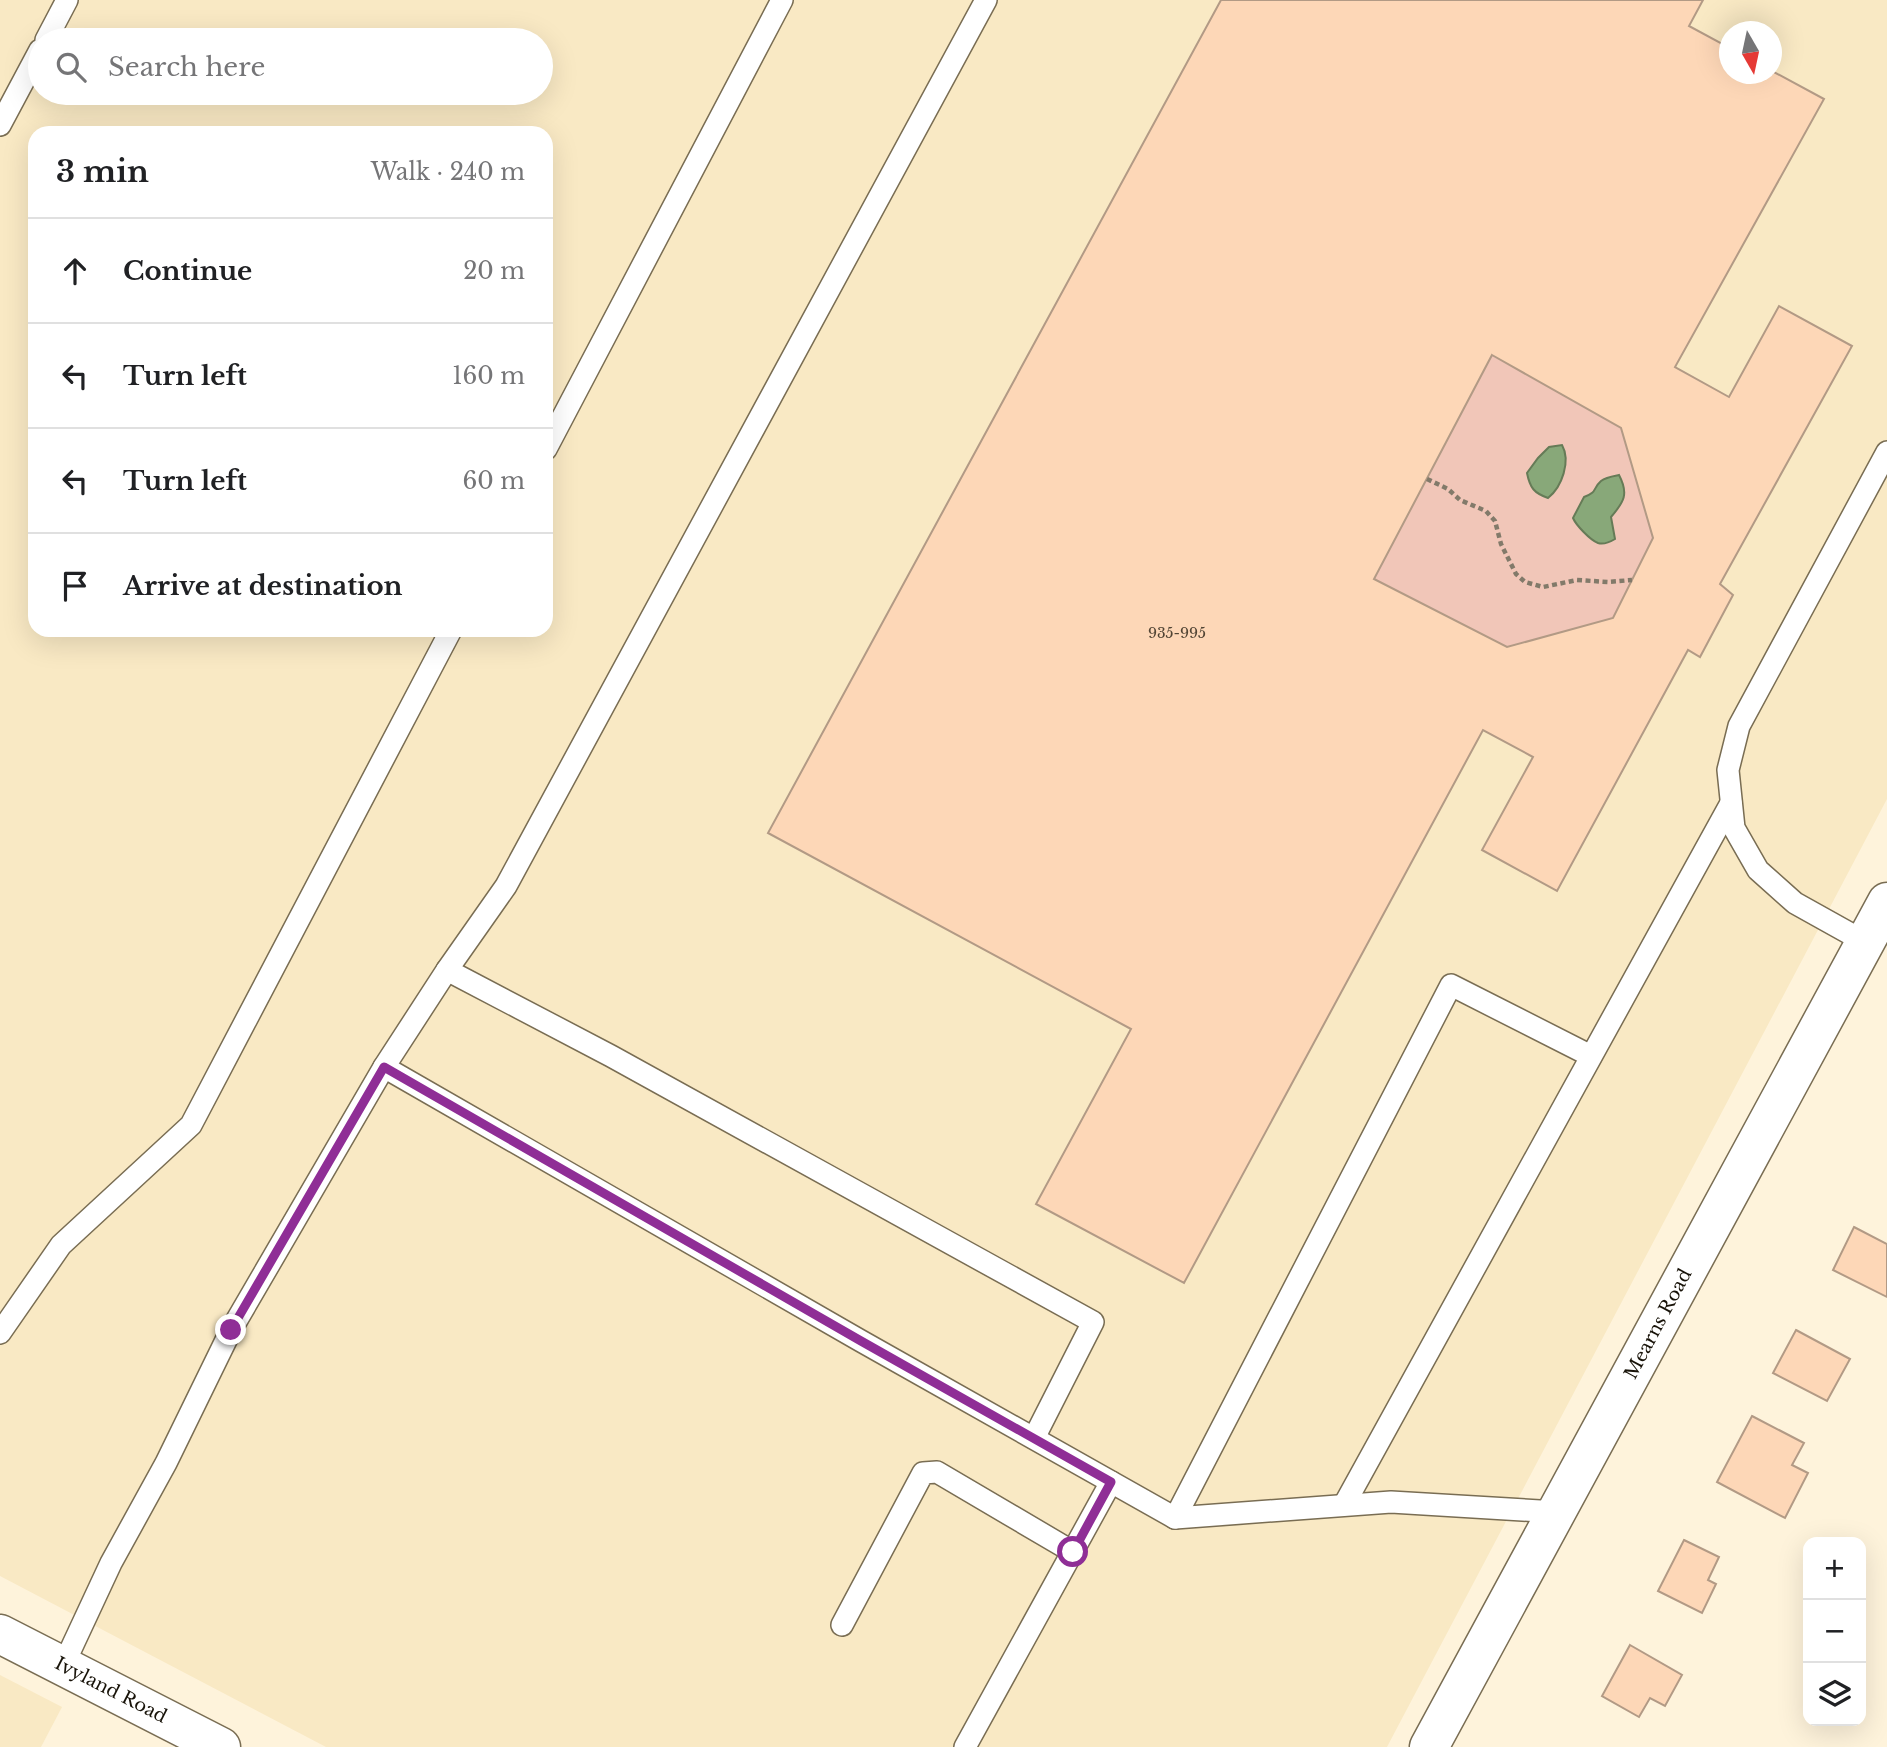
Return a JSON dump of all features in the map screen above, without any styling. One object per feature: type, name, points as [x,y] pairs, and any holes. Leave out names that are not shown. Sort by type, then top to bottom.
[{"type":"street","name":"Mearns Road","points":[[1429,1747],[1887,902]]},
{"type":"street","name":"Ivyland Road","points":[[0,1634],[221,1747]]},
{"type":"lane","points":[[52,28],[67,0]]},
{"type":"lane","points":[[553,436],[782,0]]},
{"type":"lane","points":[[63,1666],[111,1563],[166,1463],[231,1330],[384,1067],[506,886],[986,0]]},
{"type":"lane","points":[[0,125],[28,72]]},
{"type":"lane","points":[[1865,942],[1796,903],[1758,870],[1734,828],[1728,770],[1740,726],[1887,452]]},
{"type":"lane","points":[[0,1333],[61,1245],[191,1125],[447,637]]},
{"type":"lane","points":[[1344,1505],[1731,803]]},
{"type":"lane","points":[[447,971],[611,1056],[1093,1322],[1034,1438]]},
{"type":"lane","points":[[1175,1518],[1451,985],[1591,1056]]},
{"type":"lane","points":[[384,1067],[825,1321],[1175,1518],[1391,1502],[1557,1512]]},
{"type":"lane","points":[[842,1625],[923,1473],[937,1472],[1073,1552]]},
{"type":"lane","points":[[965,1747],[1111,1482]]},
{"type":"path","points":[[1427,479],[1448,489],[1460,500],[1486,511],[1495,521],[1501,544],[1516,574],[1525,582],[1543,587],[1577,580],[1632,580]]},
{"type":"shaded area","points":[[0,0],[1887,0],[1887,799],[1387,1747],[326,1747],[0,1576]]},
{"type":"shaded area","points":[[1492,355],[1621,428],[1653,538],[1613,618],[1507,647],[1374,579]]},
{"type":"shaded area","points":[[1562,445],[1566,458],[1564,473],[1548,498],[1533,489],[1527,473],[1549,447]]},
{"type":"shaded area","points":[[1619,475],[1624,487],[1624,498],[1611,517],[1615,539],[1598,543],[1584,532],[1573,518],[1584,497],[1593,492],[1601,481]]},
{"type":"shaded area","points":[[0,1675],[62,1707],[41,1747],[0,1747]]},
{"type":"building","points":[[1221,0],[1703,0],[1689,26],[1719,42],[1719,84],[1782,84],[1782,76],[1824,99],[1675,367],[1729,397],[1779,306],[1852,346],[1720,584],[1733,595],[1700,657],[1688,650],[1557,891],[1482,850],[1533,757],[1483,730],[1184,1283],[1036,1204],[1131,1029],[768,833]],"holes":[[[1492,355],[1621,428],[1653,538],[1613,618],[1507,647],[1374,579]]]},
{"type":"building","points":[[1854,1227],[1887,1244],[1887,1297],[1833,1270]]},
{"type":"building","points":[[1796,1330],[1850,1359],[1827,1401],[1773,1373]]},
{"type":"building","points":[[1752,1416],[1804,1443],[1792,1465],[1808,1473],[1785,1518],[1717,1482]]},
{"type":"building","points":[[1684,1540],[1719,1557],[1708,1580],[1716,1584],[1702,1613],[1658,1591]]},
{"type":"building","points":[[1630,1645],[1682,1675],[1665,1706],[1650,1698],[1639,1717],[1602,1696]]},
{"type":"route","points":[[231,1330],[384,1067],[1111,1482],[1073,1552]]}]
